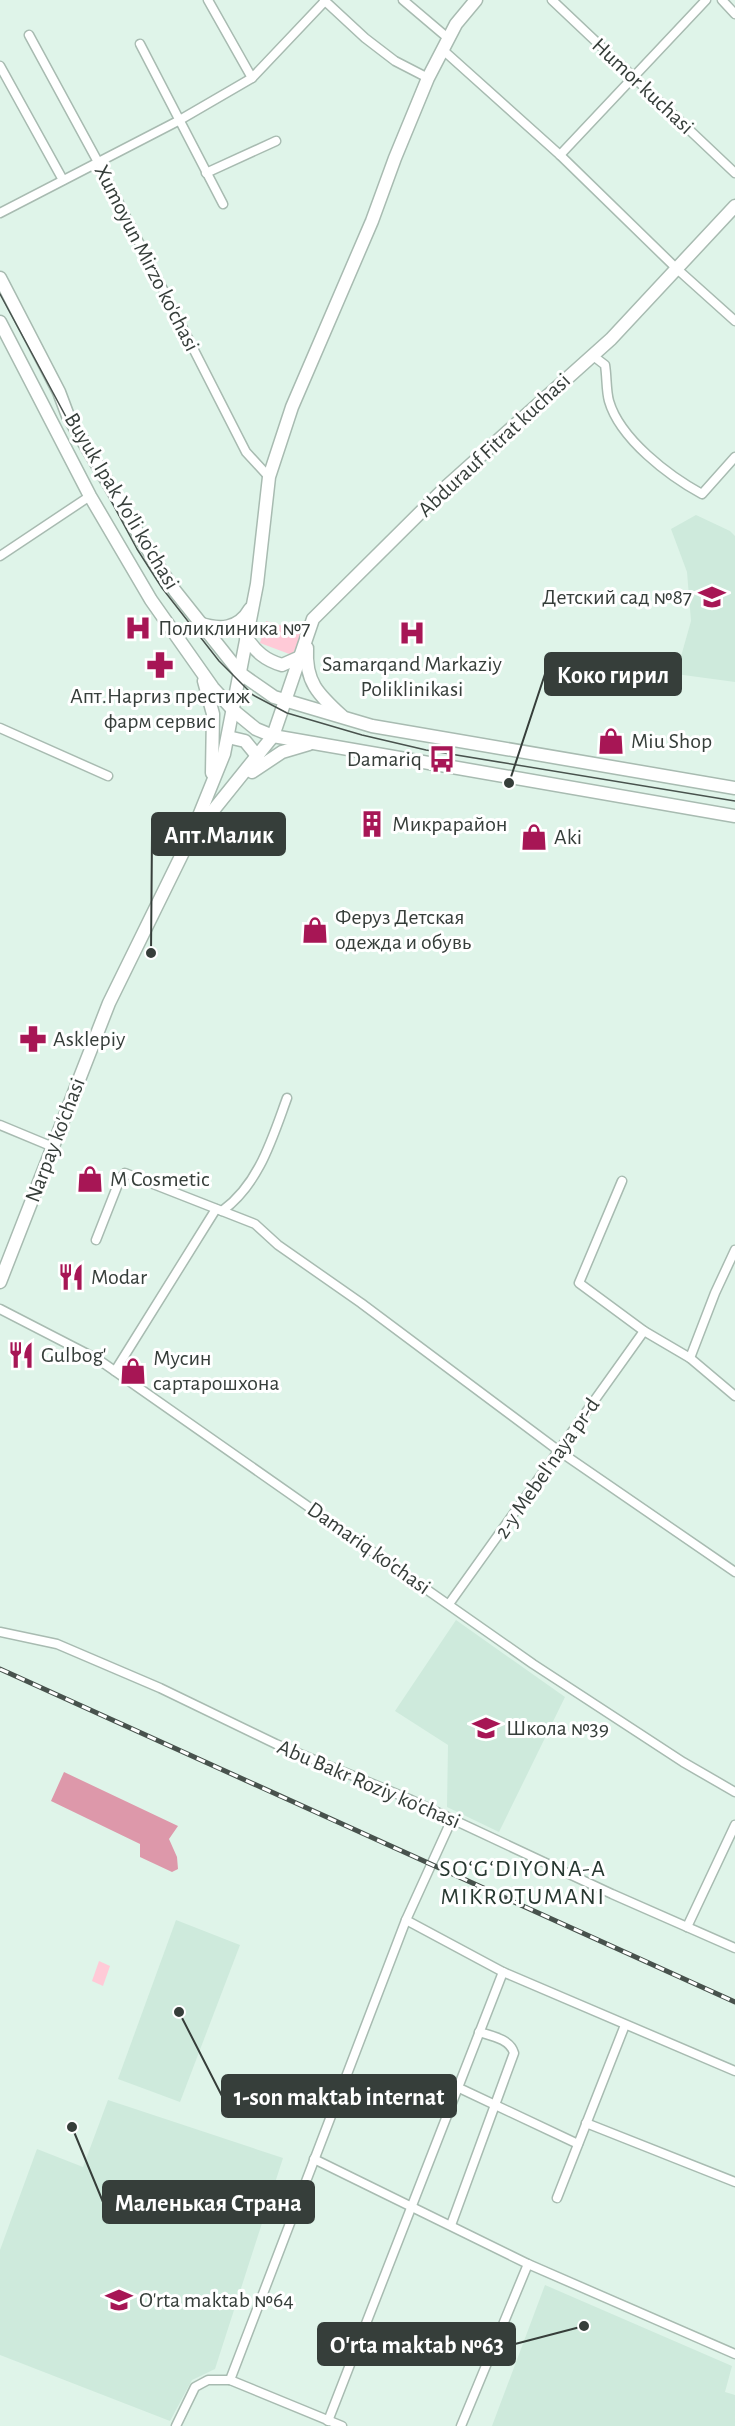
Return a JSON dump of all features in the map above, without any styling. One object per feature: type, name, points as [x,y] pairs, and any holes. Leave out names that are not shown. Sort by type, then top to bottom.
[{"type":"main road","points":[[446,44],[456,24],[476,0]]},
{"type":"main road","name":"Narpay ko'chasi","points":[[0,1282],[109,1003],[190,838],[224,754],[261,561],[269,477],[292,407],[372,221],[428,78],[446,44]]},
{"type":"main road","name":"Abdurauf Fitrat kuchasi","points":[[284,702],[313,619],[447,486],[611,339],[735,206]]},
{"type":"main road","name":"Buyuk Ipak Yo'li ko'chasi","points":[[0,278],[59,392],[68,416],[154,560],[199,623],[241,674],[266,693],[284,702],[384,728],[735,789]]},
{"type":"main road","name":"Buyuk Ipak Yo'li ko'chasi","points":[[0,322],[90,496],[151,600],[201,671],[234,711],[256,729],[273,736],[314,744],[735,816]]},
{"type":"main road","points":[[199,623],[219,628],[239,623],[253,603]]},
{"type":"main road","points":[[308,634],[308,673],[323,699],[346,719]]},
{"type":"main road","points":[[246,637],[252,646],[268,660],[282,665],[300,657]]},
{"type":"main road","points":[[201,671],[213,714],[214,758],[210,789]]},
{"type":"main road","name":"Narpay ko'chasi","points":[[190,838],[273,736],[284,702]]},
{"type":"main road","points":[[228,737],[244,741],[258,757]]},
{"type":"main road","points":[[232,788],[282,752],[314,744]]},
{"type":"street","points":[[208,0],[252,78]]},
{"type":"street","points":[[0,213],[178,121],[252,78],[325,0],[365,38],[395,61],[428,78]]},
{"type":"street","points":[[403,0],[676,268],[735,321]]},
{"type":"street","name":"Humor kuchasi","points":[[552,0],[735,173]]},
{"type":"street","points":[[560,155],[706,0]]},
{"type":"street","points":[[722,0],[735,14]]},
{"type":"street","name":"Xumoyun Mirzo ko'chasi","points":[[28,35],[98,162],[246,452],[269,477]]},
{"type":"street","points":[[140,44],[223,204]]},
{"type":"street","points":[[0,66],[63,180]]},
{"type":"street","points":[[206,173],[276,141]]},
{"type":"street","points":[[592,355],[605,365],[607,393],[615,418],[636,444],[678,480],[702,494],[735,457]]},
{"type":"street","points":[[0,556],[90,496]]},
{"type":"street","points":[[0,728],[108,776]]},
{"type":"street","points":[[115,1371],[219,1210],[237,1201],[249,1186],[267,1151],[287,1098]]},
{"type":"street","points":[[0,1125],[53,1147]]},
{"type":"street","points":[[96,1240],[120,1179],[126,1173],[255,1224],[278,1245],[361,1303],[559,1451],[735,1572]]},
{"type":"street","points":[[622,1181],[579,1283],[644,1331],[690,1358],[735,1396]]},
{"type":"street","points":[[690,1358],[715,1293],[735,1250]]},
{"type":"street","name":"Damariq ko'chasi","points":[[0,1309],[99,1360],[533,1664],[683,1762],[735,1792]]},
{"type":"street","name":"2-y Mebel'naya pr-d","points":[[449,1605],[644,1331]]},
{"type":"street","name":"Abu Bakr Roziy ko'chasi","points":[[0,1632],[57,1644],[160,1688],[276,1744],[452,1819],[735,1948]]},
{"type":"street","points":[[230,2380],[406,1920],[452,1819]]},
{"type":"street","points":[[687,1927],[735,1825]]},
{"type":"street","points":[[406,1920],[502,1972],[735,2071]]},
{"type":"street","points":[[328,2421],[502,1972]]},
{"type":"street","points":[[557,2199],[626,2025]]},
{"type":"street","points":[[451,2225],[514,2053],[513,2047],[505,2041],[479,2032]]},
{"type":"street","points":[[457,2087],[578,2144]]},
{"type":"street","points":[[586,2123],[735,2182]]},
{"type":"street","points":[[314,2159],[528,2264],[735,2354]]},
{"type":"street","points":[[461,2426],[528,2264]]},
{"type":"street","points":[[176,2426],[195,2387],[208,2380],[230,2380],[342,2426]]},
{"type":"shaded area","name":"Детский сад №87","points":[[696,515],[730,531],[735,536],[735,682],[676,674],[691,621],[687,572],[671,529]]},
{"type":"shaded area","points":[[266,621],[303,632],[292,655],[260,643]]},
{"type":"shaded area","name":"Школа №39","points":[[456,1620],[565,1697],[499,1832],[447,1807],[448,1745],[395,1711]]},
{"type":"shaded area","points":[[64,1772],[178,1826],[169,1839],[177,1857],[178,1869],[172,1872],[140,1857],[140,1844],[51,1801]]},
{"type":"shaded area","points":[[176,1920],[240,1945],[180,2102],[118,2079]]},
{"type":"shaded area","points":[[99,1961],[110,1966],[103,1986],[92,1981]]},
{"type":"shaded area","name":"O'rta maktab №64","points":[[108,2100],[283,2158],[215,2369],[192,2380],[170,2421],[0,2355],[0,2250],[37,2149],[83,2167]]},
{"type":"shaded area","points":[[545,2285],[732,2366],[725,2392],[735,2395],[735,2426],[492,2426]]},
{"type":"tram line","points":[[0,294],[137,549],[162,588],[219,661],[253,695],[287,713],[362,735],[426,750],[735,801]]},
{"type":"railway","points":[[0,1669],[735,2002]]},
{"type":"place","name":"Детский сад №87","points":[[712,597]]},
{"type":"place","name":"Поликлиника №7","points":[[138,628]]},
{"type":"place","name":"Samarqand Markaziy Poliklinikasi","points":[[412,633]]},
{"type":"place","name":"Апт.Наргиз престиж фарм сервис","points":[[160,665]]},
{"type":"place","name":"Miu Shop","points":[[611,741]]},
{"type":"place","name":"Damariq","points":[[442,759]]},
{"type":"place","name":"Коко гирил","points":[[509,783]]},
{"type":"place","name":"Микрарайон","points":[[372,824]]},
{"type":"place","name":"Aki","points":[[534,837]]},
{"type":"place","name":"Феруз Детская одежда и обувь","points":[[315,930]]},
{"type":"place","name":"Апт.Малик","points":[[151,953]]},
{"type":"place","name":"Asklepiy","points":[[33,1039]]},
{"type":"place","name":"M Cosmetic","points":[[90,1179]]},
{"type":"place","name":"Modar","points":[[71,1277]]},
{"type":"place","name":"Gulbog'","points":[[21,1355]]},
{"type":"place","name":"Мусин сартарошхона","points":[[133,1371]]},
{"type":"place","name":"Школа №39","points":[[486,1728]]},
{"type":"place","name":"1-son maktab internat","points":[[179,2012]]},
{"type":"place","name":"Маленькая Страна","points":[[72,2127]]},
{"type":"place","name":"O'rta maktab №64","points":[[119,2300]]},
{"type":"place","name":"O'rta maktab №63","points":[[584,2326]]},
{"type":"district","name":"SO‘G‘DIYONA-А MIKROTUMANI","points":[[523,1883]]}]
